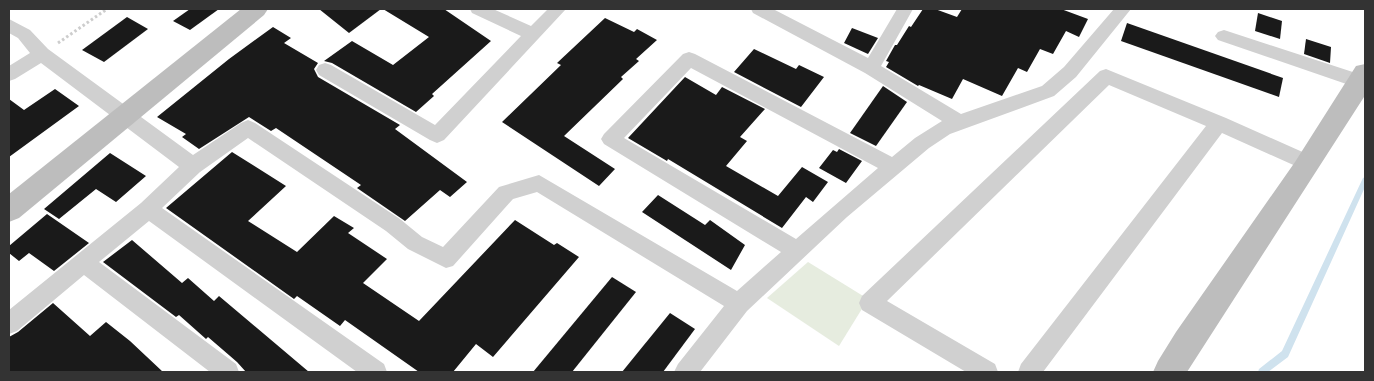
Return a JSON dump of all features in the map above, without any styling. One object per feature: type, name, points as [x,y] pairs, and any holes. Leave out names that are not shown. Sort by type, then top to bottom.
[{"type":"street","points":[[9,210],[256,9]]},
{"type":"street","points":[[478,9],[532,34]]},
{"type":"street","points":[[325,70],[437,134],[558,9]]},
{"type":"street","points":[[759,9],[871,68],[959,122]]},
{"type":"street","points":[[871,68],[905,9]]},
{"type":"street","points":[[686,372],[739,304],[892,166],[943,129],[959,122],[1014,105],[1048,91],[1070,72],[1122,9]]},
{"type":"street","points":[[9,25],[24,34],[42,54],[193,166]]},
{"type":"street","points":[[1169,372],[1224,287],[1262,235],[1309,164],[1363,77],[1224,36]]},
{"type":"street","points":[[9,74],[42,54]]},
{"type":"street","points":[[798,250],[611,139],[689,59],[892,166]]},
{"type":"street","points":[[987,372],[870,303],[1106,76],[1219,123],[1309,164]]},
{"type":"street","points":[[1029,372],[1219,123]]},
{"type":"street","points":[[9,324],[148,209],[193,166],[248,128],[393,225],[415,243],[446,259],[506,193],[539,183],[739,304]]},
{"type":"street","points":[[148,209],[376,372]]},
{"type":"street","points":[[83,262],[228,372]]},
{"type":"path","points":[[42,54],[107,9]]},
{"type":"shaded area","points":[[808,262],[868,299],[839,346],[767,298]]},
{"type":"building","points":[[190,9],[219,9],[190,30],[173,21]]},
{"type":"building","points":[[319,9],[381,9],[349,33]]},
{"type":"building","points":[[383,9],[444,9],[491,41],[432,94],[434,96],[416,112],[332,63],[324,61],[352,41],[393,65],[429,37]]},
{"type":"building","points":[[923,9],[935,9],[957,17],[962,9],[1061,9],[1088,19],[1079,37],[1066,31],[1053,54],[1040,49],[1027,72],[1018,68],[1002,96],[963,79],[952,99],[918,86],[886,67],[889,62],[886,61],[895,45],[897,45],[909,26],[911,27]]},
{"type":"building","points":[[1258,13],[1282,21],[1280,39],[1255,31]]},
{"type":"building","points":[[127,17],[148,29],[104,62],[82,50]]},
{"type":"building","points":[[605,18],[634,32],[637,29],[657,40],[636,59],[639,61],[621,77],[623,79],[564,136],[615,169],[599,186],[502,122],[561,65],[557,63]]},
{"type":"building","points":[[1127,23],[1283,78],[1279,97],[1121,41]]},
{"type":"building","points":[[273,27],[291,38],[284,43],[318,63],[314,69],[318,77],[400,125],[395,129],[467,182],[450,197],[440,190],[405,221],[357,188],[361,185],[276,128],[271,131],[249,117],[199,149],[182,137],[186,134],[157,117],[229,59]]},
{"type":"building","points":[[852,28],[878,38],[868,54],[844,43]]},
{"type":"building","points":[[1306,39],[1331,47],[1330,63],[1304,54]]},
{"type":"building","points":[[754,49],[796,69],[799,65],[824,77],[801,107],[734,72]]},
{"type":"building","points":[[685,77],[716,95],[722,87],[765,109],[740,137],[747,141],[726,166],[778,196],[802,167],[828,182],[813,202],[806,197],[782,228],[668,159],[667,161],[628,138]]},
{"type":"building","points":[[883,86],[907,102],[876,146],[850,133]]},
{"type":"building","points":[[55,89],[79,106],[9,157],[9,99],[24,110]]},
{"type":"building","points":[[839,149],[862,161],[846,183],[819,168],[833,150],[837,152]]},
{"type":"building","points":[[232,152],[286,186],[248,221],[297,252],[334,216],[354,228],[348,233],[387,259],[363,283],[419,321],[515,220],[554,245],[557,243],[579,257],[493,357],[476,344],[453,372],[419,372],[345,320],[340,326],[297,296],[294,299],[166,208]]},
{"type":"building","points":[[110,153],[146,176],[116,202],[96,189],[59,219],[44,209]]},
{"type":"building","points":[[658,195],[705,225],[710,220],[745,245],[731,270],[642,212]]},
{"type":"building","points":[[47,214],[89,243],[54,271],[29,253],[19,261],[9,253],[9,246]]},
{"type":"building","points":[[132,240],[182,283],[188,278],[214,301],[219,296],[309,372],[246,372],[208,337],[206,339],[179,315],[176,317],[103,262]]},
{"type":"building","points":[[612,277],[636,292],[572,372],[533,372]]},
{"type":"building","points":[[53,303],[90,336],[106,322],[130,341],[163,372],[9,372],[9,337],[18,332]]},
{"type":"building","points":[[670,313],[695,329],[663,372],[622,372]]},
{"type":"waterway","points":[[1262,372],[1285,354],[1365,180]]}]
